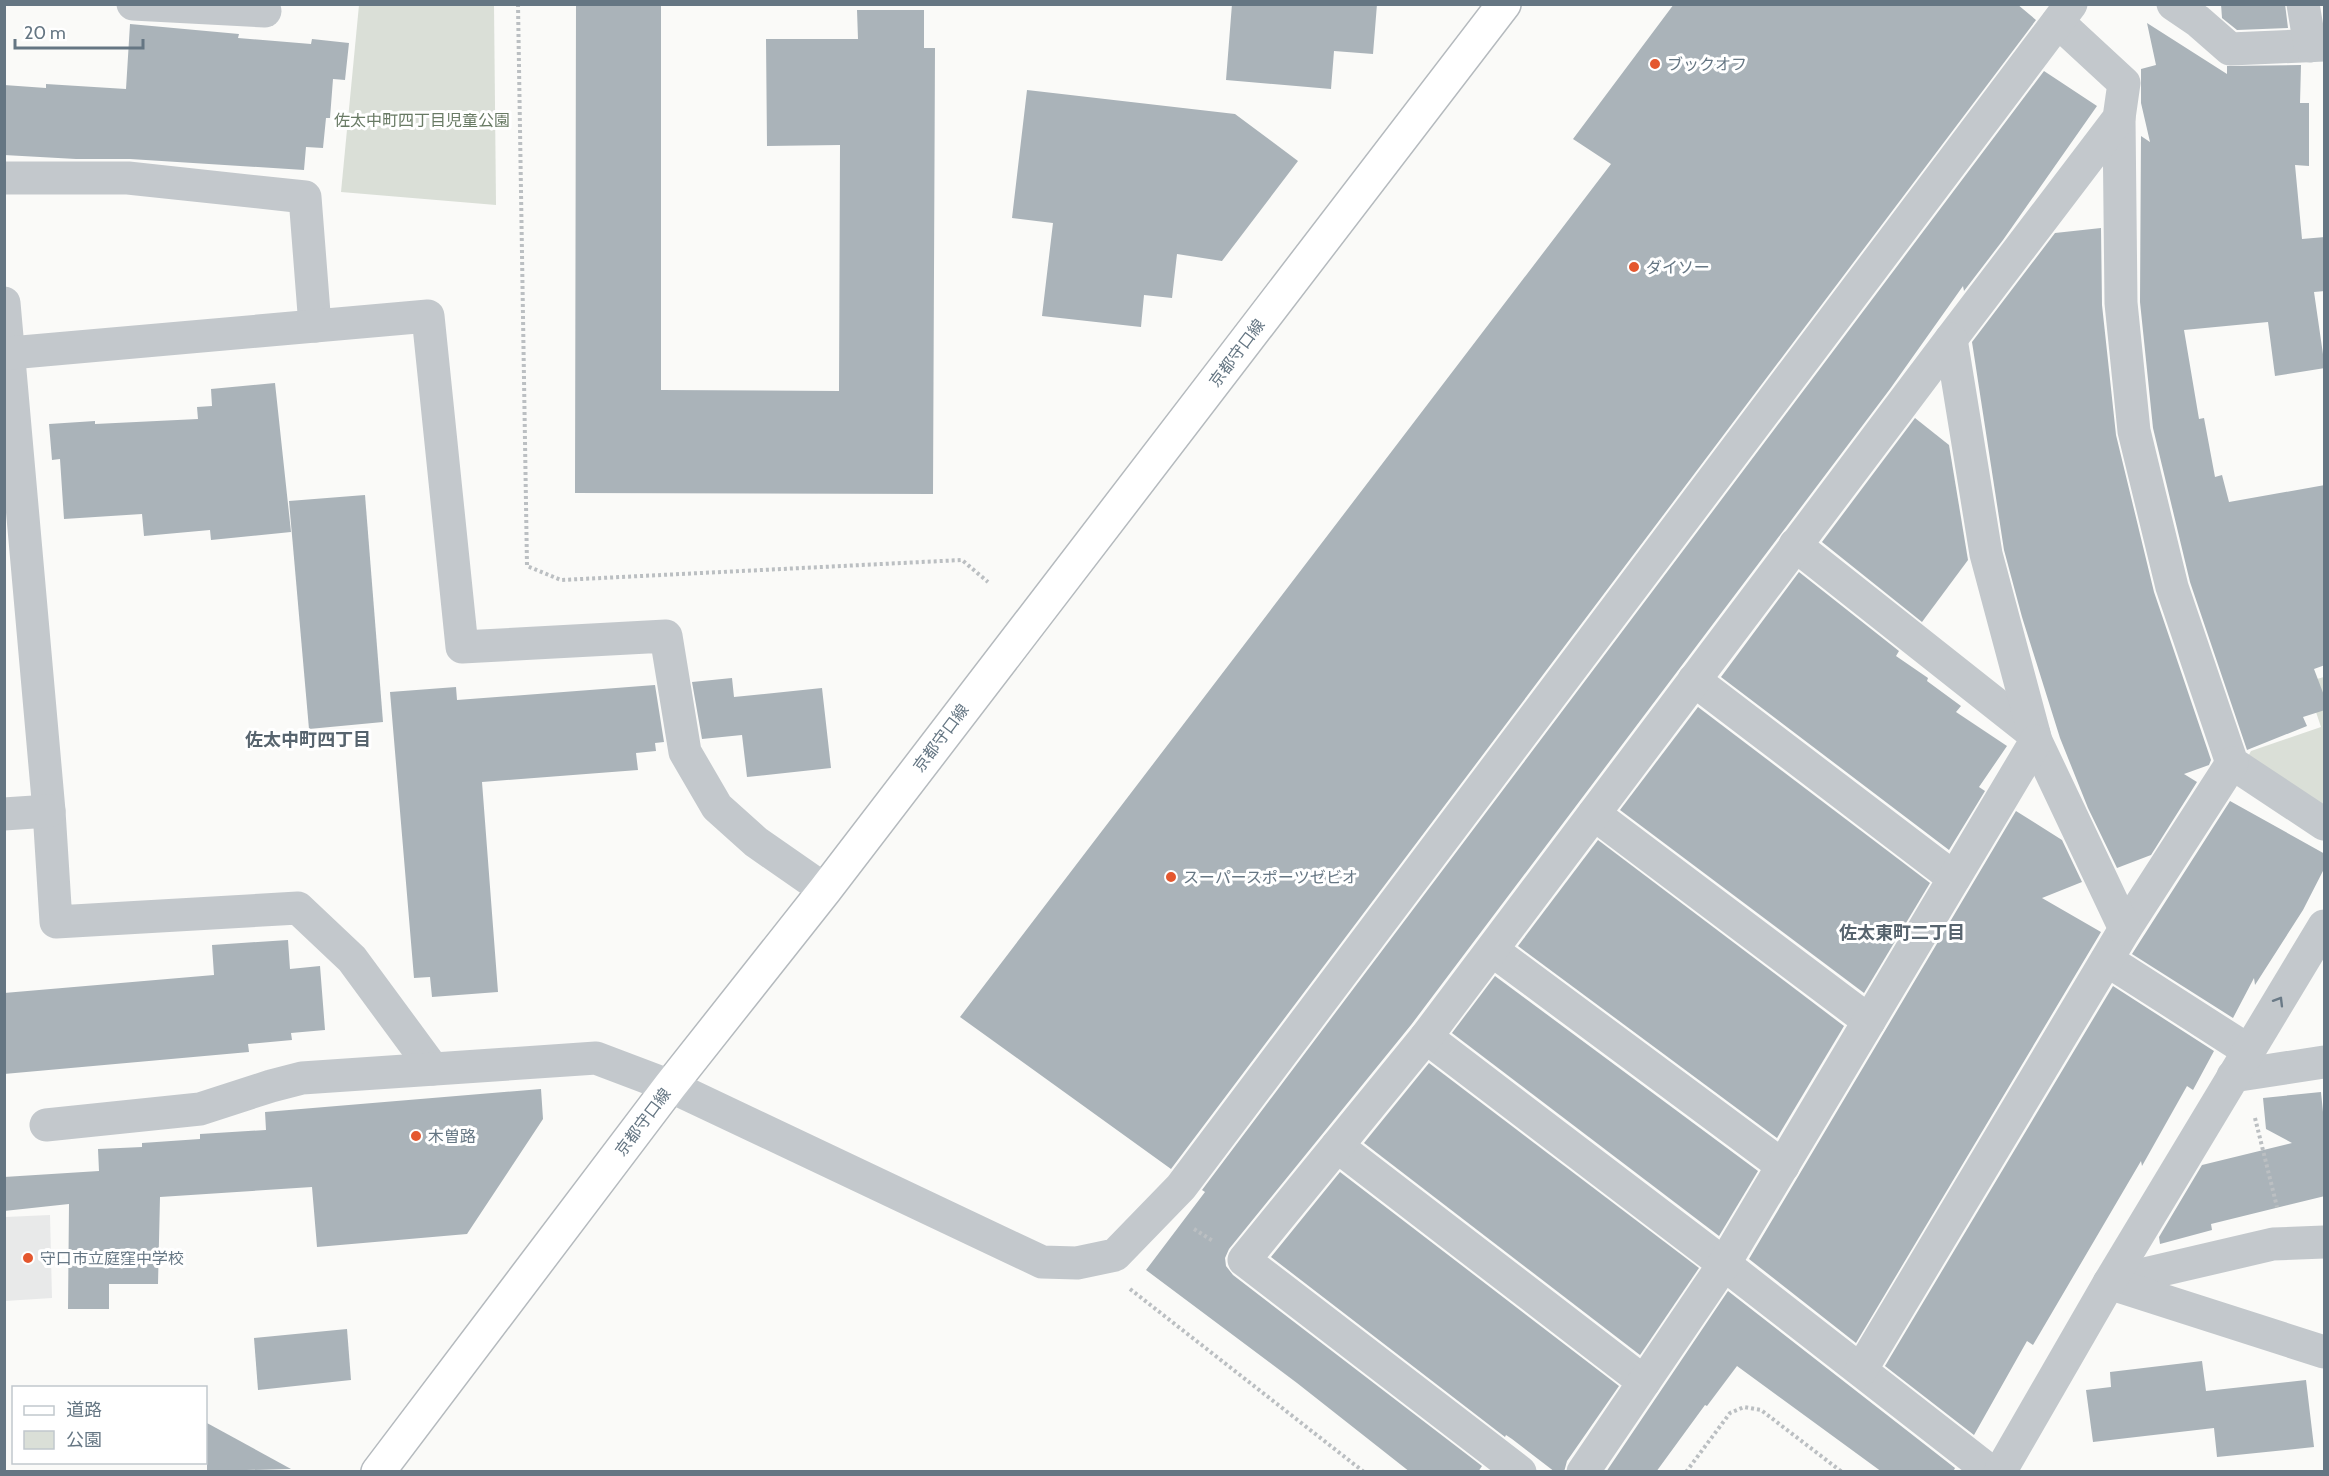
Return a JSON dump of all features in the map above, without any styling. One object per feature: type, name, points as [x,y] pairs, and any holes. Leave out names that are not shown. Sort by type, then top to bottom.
[{"type":"main road","name":"京都守口線","points":[[378,1472],[670,1086],[825,890],[1504,4]]},
{"type":"street","points":[[133,4],[265,11]]},
{"type":"street","points":[[2173,4],[2198,21],[2230,49],[2317,45],[2303,4]]},
{"type":"street","points":[[46,1125],[200,1109],[302,1078],[596,1058],[670,1086],[1042,1262],[1077,1263],[1115,1255],[1181,1186],[2065,13],[2124,83],[2118,118],[2121,303],[2134,431],[2172,587],[2232,763],[2325,824]]},
{"type":"street","points":[[1520,1472],[1244,1260],[1426,1038],[2118,118]]},
{"type":"street","points":[[4,178],[128,178],[305,197],[315,326]]},
{"type":"street","points":[[4,303],[49,811],[56,922],[298,908],[352,959],[433,1069]]},
{"type":"street","points":[[10,353],[428,316],[462,647],[666,636],[685,752],[717,807],[756,842],[825,890]]},
{"type":"street","points":[[1951,339],[1986,554],[2035,738],[2126,929]]},
{"type":"street","points":[[1796,545],[2035,738]]},
{"type":"street","points":[[1694,680],[1954,878]]},
{"type":"street","points":[[1584,1472],[1724,1264],[2035,738]]},
{"type":"street","points":[[1861,1370],[2107,960],[2232,763]]},
{"type":"street","points":[[4,814],[49,811]]},
{"type":"street","points":[[1594,814],[1869,1021]]},
{"type":"street","points":[[2000,1472],[2109,1283],[2242,1067],[2325,926]]},
{"type":"street","points":[[1492,950],[1783,1166]]},
{"type":"street","points":[[2107,960],[2242,1067],[2325,1062]]},
{"type":"street","points":[[1426,1038],[1724,1264],[1991,1472]]},
{"type":"street","points":[[1337,1146],[1644,1382]]},
{"type":"street","points":[[2109,1283],[2273,1245],[2325,1242]]},
{"type":"street","points":[[2109,1283],[2325,1352]]},
{"type":"path","points":[[518,4],[527,566],[561,580],[962,560],[988,582]]},
{"type":"path","points":[[2242,1067],[2286,1244]]},
{"type":"path","points":[[1156,1211],[1183,1222],[1244,1260]]},
{"type":"path","points":[[1095,1259],[1136,1294],[1364,1472]]},
{"type":"path","points":[[1686,1472],[1730,1413],[1744,1407],[1761,1410],[1842,1472]]},
{"type":"shaded area","name":"守口市立庭窪中学校","points":[[50,1215],[52,1298],[5,1301],[5,1217]]},
{"type":"green space","name":"佐太中町四丁目児童公園","points":[[359,5],[494,5],[496,205],[341,192]]},
{"type":"green space","points":[[2324,677],[2324,817],[2244,764],[2251,751],[2321,727],[2306,682]]},
{"type":"building","points":[[576,4],[661,4],[661,390],[839,391],[840,145],[767,146],[766,39],[858,39],[857,10],[924,10],[924,48],[935,48],[933,494],[575,493]]},
{"type":"building","points":[[1232,4],[1377,4],[1373,54],[1334,51],[1331,89],[1226,80]]},
{"type":"building","points":[[1674,4],[2017,4],[2036,20],[1171,1169],[960,1017],[1611,164],[1573,139]]},
{"type":"building","points":[[2221,4],[2285,4],[2288,28],[2237,30],[2222,18]]},
{"type":"building","points":[[2147,23],[2227,74],[2227,66],[2301,65],[2300,103],[2309,103],[2309,166],[2295,165],[2302,239],[2325,237],[2325,291],[2314,292],[2325,368],[2275,376],[2268,322],[2184,330],[2199,419],[2204,418],[2215,477],[2222,475],[2229,502],[2325,485],[2325,665],[2314,669],[2325,698],[2325,710],[2303,717],[2307,726],[2247,750],[2190,582],[2153,428],[2140,302],[2141,136],[2150,142],[2141,103],[2141,69],[2156,65]]},
{"type":"building","points":[[130,24],[239,34],[238,38],[311,44],[312,39],[349,43],[345,80],[333,79],[330,118],[326,118],[323,148],[306,147],[304,170],[130,159],[4,155],[4,85],[46,88],[46,84],[126,89]]},
{"type":"building","points":[[2044,71],[2097,106],[2003,240],[1964,291],[1963,286],[1890,389],[1411,1025],[1229,1249],[1225,1258],[1226,1266],[1233,1275],[1482,1466],[1478,1472],[1410,1472],[1297,1383],[1146,1270],[1205,1192],[1202,1190]]},
{"type":"building","points":[[1027,90],[1235,114],[1298,161],[1222,261],[1177,254],[1172,298],[1144,295],[1141,327],[1042,316],[1053,223],[1012,218]]},
{"type":"building","points":[[2101,228],[2102,305],[2116,435],[2154,592],[2211,760],[2209,765],[2184,774],[2197,782],[2151,855],[2117,868],[2088,808],[2060,738],[2022,617],[2004,550],[1972,342],[2055,233]]},
{"type":"building","points":[[275,383],[291,532],[211,540],[210,530],[144,536],[142,514],[64,519],[60,459],[52,460],[49,424],[198,419],[197,407],[212,406],[211,389]]},
{"type":"building","points":[[1915,418],[1949,445],[1968,560],[1922,622],[1822,542]]},
{"type":"building","points":[[365,495],[383,722],[309,729],[289,501]]},
{"type":"building","points":[[1799,572],[1899,651],[1896,656],[1928,678],[1927,681],[1961,706],[1956,712],[2007,746],[1979,787],[1985,791],[1949,850],[1721,677]]},
{"type":"building","points":[[732,678],[734,697],[822,688],[831,768],[747,777],[742,735],[702,739],[692,682]]},
{"type":"building","points":[[655,685],[664,742],[655,743],[656,751],[636,753],[638,770],[482,782],[498,992],[432,997],[430,977],[414,978],[390,692],[456,687],[457,700]]},
{"type":"building","points":[[1698,707],[1930,883],[1864,993],[1620,810]]},
{"type":"building","points":[[2230,801],[2325,854],[2325,867],[2303,910],[2255,985],[2254,978],[2233,1018],[2132,954]]},
{"type":"building","points":[[2016,811],[2062,840],[2082,882],[2042,898],[2101,932],[1856,1343],[1749,1259]]},
{"type":"building","points":[[1598,840],[1844,1026],[1777,1138],[1518,946]]},
{"type":"building","points":[[288,940],[290,969],[320,966],[325,1030],[291,1033],[292,1040],[248,1044],[249,1052],[4,1074],[4,993],[214,975],[212,945]]},
{"type":"building","points":[[1495,976],[1758,1171],[1719,1236],[1452,1033]]},
{"type":"building","points":[[2113,986],[2214,1051],[2193,1090],[2187,1086],[2142,1166],[2141,1161],[2033,1345],[2027,1341],[1974,1435],[1885,1366]]},
{"type":"building","points":[[1429,1063],[1699,1268],[1640,1355],[1364,1143]]},
{"type":"building","points":[[541,1089],[543,1119],[467,1234],[317,1247],[312,1187],[160,1197],[158,1284],[109,1284],[109,1309],[68,1309],[69,1204],[4,1211],[4,1177],[99,1171],[98,1149],[142,1147],[142,1143],[200,1139],[200,1134],[266,1130],[265,1112]]},
{"type":"building","points":[[2321,1092],[2325,1132],[2325,1196],[2211,1224],[2212,1230],[2160,1244],[2159,1237],[2202,1165],[2292,1143],[2266,1129],[2263,1098]]},
{"type":"building","points":[[1340,1172],[1619,1386],[1567,1461],[1564,1472],[1555,1472],[1512,1439],[1506,1435],[1505,1437],[1271,1257]]},
{"type":"building","points":[[1728,1291],[1955,1468],[1953,1472],[1882,1472],[1737,1366],[1656,1472],[1606,1472]]},
{"type":"building","points":[[347,1329],[351,1380],[258,1390],[254,1338]]},
{"type":"building","points":[[2202,1361],[2206,1391],[2306,1380],[2314,1447],[2217,1457],[2214,1428],[2093,1442],[2086,1390],[2111,1387],[2110,1372]]},
{"type":"building","points":[[207,1423],[291,1469],[207,1471]]},
{"type":"place","name":"ブックオフ","points":[[1655,64]]},
{"type":"place","name":"ダイソー","points":[[1634,267]]},
{"type":"place","name":"スーパースポーツゼビオ","points":[[1171,877]]},
{"type":"place","name":"木曽路","points":[[416,1136]]},
{"type":"place","name":"守口市立庭窪中学校","points":[[28,1258]]},
{"type":"district","name":"佐太中町四丁目","points":[[308,740]]},
{"type":"district","name":"佐太東町二丁目","points":[[1902,933]]}]
